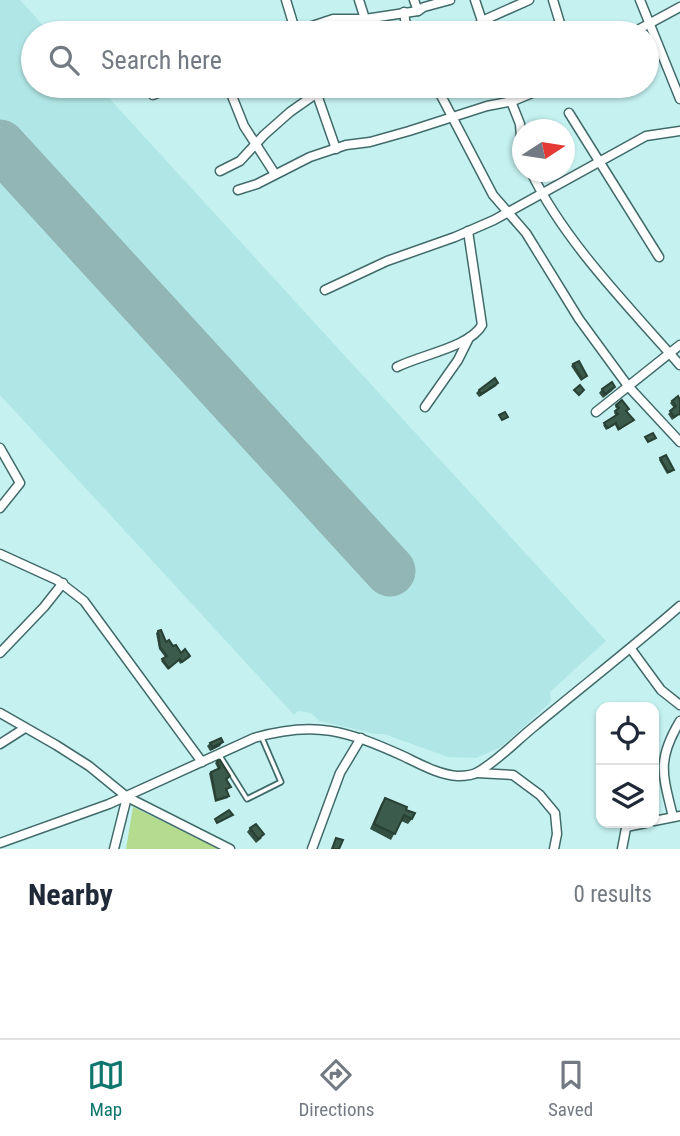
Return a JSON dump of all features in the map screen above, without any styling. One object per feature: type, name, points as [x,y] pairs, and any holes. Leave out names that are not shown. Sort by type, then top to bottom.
[{"type":"street","points":[[286,0],[291,21]]},
{"type":"street","points":[[359,0],[365,19]]},
{"type":"street","points":[[414,0],[418,11]]},
{"type":"street","points":[[327,21],[365,19],[418,11],[450,0]]},
{"type":"street","points":[[475,0],[482,21],[529,0]]},
{"type":"street","points":[[553,0],[559,21]]},
{"type":"street","points":[[640,0],[649,21]]},
{"type":"street","points":[[651,21],[680,7]]},
{"type":"street","points":[[404,12],[405,21]]},
{"type":"street","points":[[659,43],[676,78],[680,99]]},
{"type":"street","points":[[233,98],[244,126],[275,174]]},
{"type":"street","points":[[220,171],[240,161],[304,98]]},
{"type":"street","points":[[318,98],[336,149]]},
{"type":"street","points":[[443,98],[493,195],[526,233],[579,319],[628,386],[680,442]]},
{"type":"street","points":[[511,98],[518,119]]},
{"type":"street","points":[[238,190],[257,184],[310,157],[520,98]]},
{"type":"street","points":[[569,113],[659,257]]},
{"type":"street","points":[[325,290],[387,261],[468,231],[646,136],[680,131]]},
{"type":"street","points":[[536,182],[604,279],[680,365]]},
{"type":"street","points":[[425,407],[458,360],[468,340],[482,325],[468,231]]},
{"type":"street","points":[[397,367],[468,340]]},
{"type":"street","points":[[596,412],[680,345]]},
{"type":"street","points":[[0,447],[20,482],[0,508]]},
{"type":"street","points":[[0,555],[63,583],[75,592],[93,612],[202,762]]},
{"type":"street","points":[[0,653],[63,583]]},
{"type":"street","points":[[476,773],[631,649],[680,606]]},
{"type":"street","points":[[631,649],[661,690],[680,705]]},
{"type":"street","points":[[0,713],[89,766],[127,797],[230,849]]},
{"type":"street","points":[[676,816],[663,775],[663,759],[666,747],[680,721]]},
{"type":"street","points":[[0,744],[25,728]]},
{"type":"street","points":[[0,843],[127,797],[261,736],[278,731],[320,729],[348,733],[438,772],[458,776],[476,773],[513,775],[540,794],[555,813],[554,849]]},
{"type":"street","points":[[312,849],[340,774],[361,738]]},
{"type":"street","points":[[659,761],[663,759]]},
{"type":"street","points":[[114,849],[127,797]]},
{"type":"street","points":[[622,849],[626,828]]},
{"type":"lane","points":[[219,754],[247,799],[281,782],[261,736]]},
{"type":"shaded area","points":[[0,0],[20,0],[39,21],[21,21],[21,98],[109,98],[606,641],[550,692],[551,701],[548,705],[501,747],[476,758],[448,757],[384,734],[319,721],[311,713],[298,711],[294,715],[0,395]]},
{"type":"green space","points":[[133,807],[220,849],[126,849]]},
{"type":"building","points":[[579,361],[587,376],[582,379],[573,364]]},
{"type":"building","points":[[495,378],[498,383],[481,394],[479,390]]},
{"type":"building","points":[[612,382],[615,387],[605,394],[602,389]]},
{"type":"building","points":[[580,385],[584,390],[579,395],[574,390]]},
{"type":"building","points":[[678,396],[680,413],[674,417],[670,411],[676,406],[672,401]]},
{"type":"building","points":[[622,400],[629,409],[626,411],[634,420],[619,429],[616,423],[608,428],[604,423],[618,414],[615,411],[619,408],[616,405]]},
{"type":"building","points":[[505,412],[508,417],[502,420],[499,415]]},
{"type":"building","points":[[653,433],[656,438],[648,442],[645,437]]},
{"type":"building","points":[[666,455],[674,470],[668,472],[660,458]]},
{"type":"building","points":[[161,630],[166,642],[169,640],[173,646],[176,645],[181,653],[185,649],[190,656],[182,662],[180,659],[169,668],[162,659],[167,656],[160,647],[158,631]]},
{"type":"building","points":[[221,738],[223,742],[213,747],[210,743]]},
{"type":"building","points":[[220,760],[230,776],[226,779],[231,787],[226,789],[229,796],[216,800],[211,772],[220,768],[217,761]]},
{"type":"building","points":[[385,798],[415,813],[412,819],[404,815],[395,834],[374,824]]},
{"type":"building","points":[[229,810],[233,815],[217,823],[215,819]]},
{"type":"building","points":[[256,824],[264,834],[258,839],[250,828]]},
{"type":"building","points":[[336,838],[343,840],[339,849],[332,849]]},
{"type":"runway","points":[[0,145],[390,571]]}]
